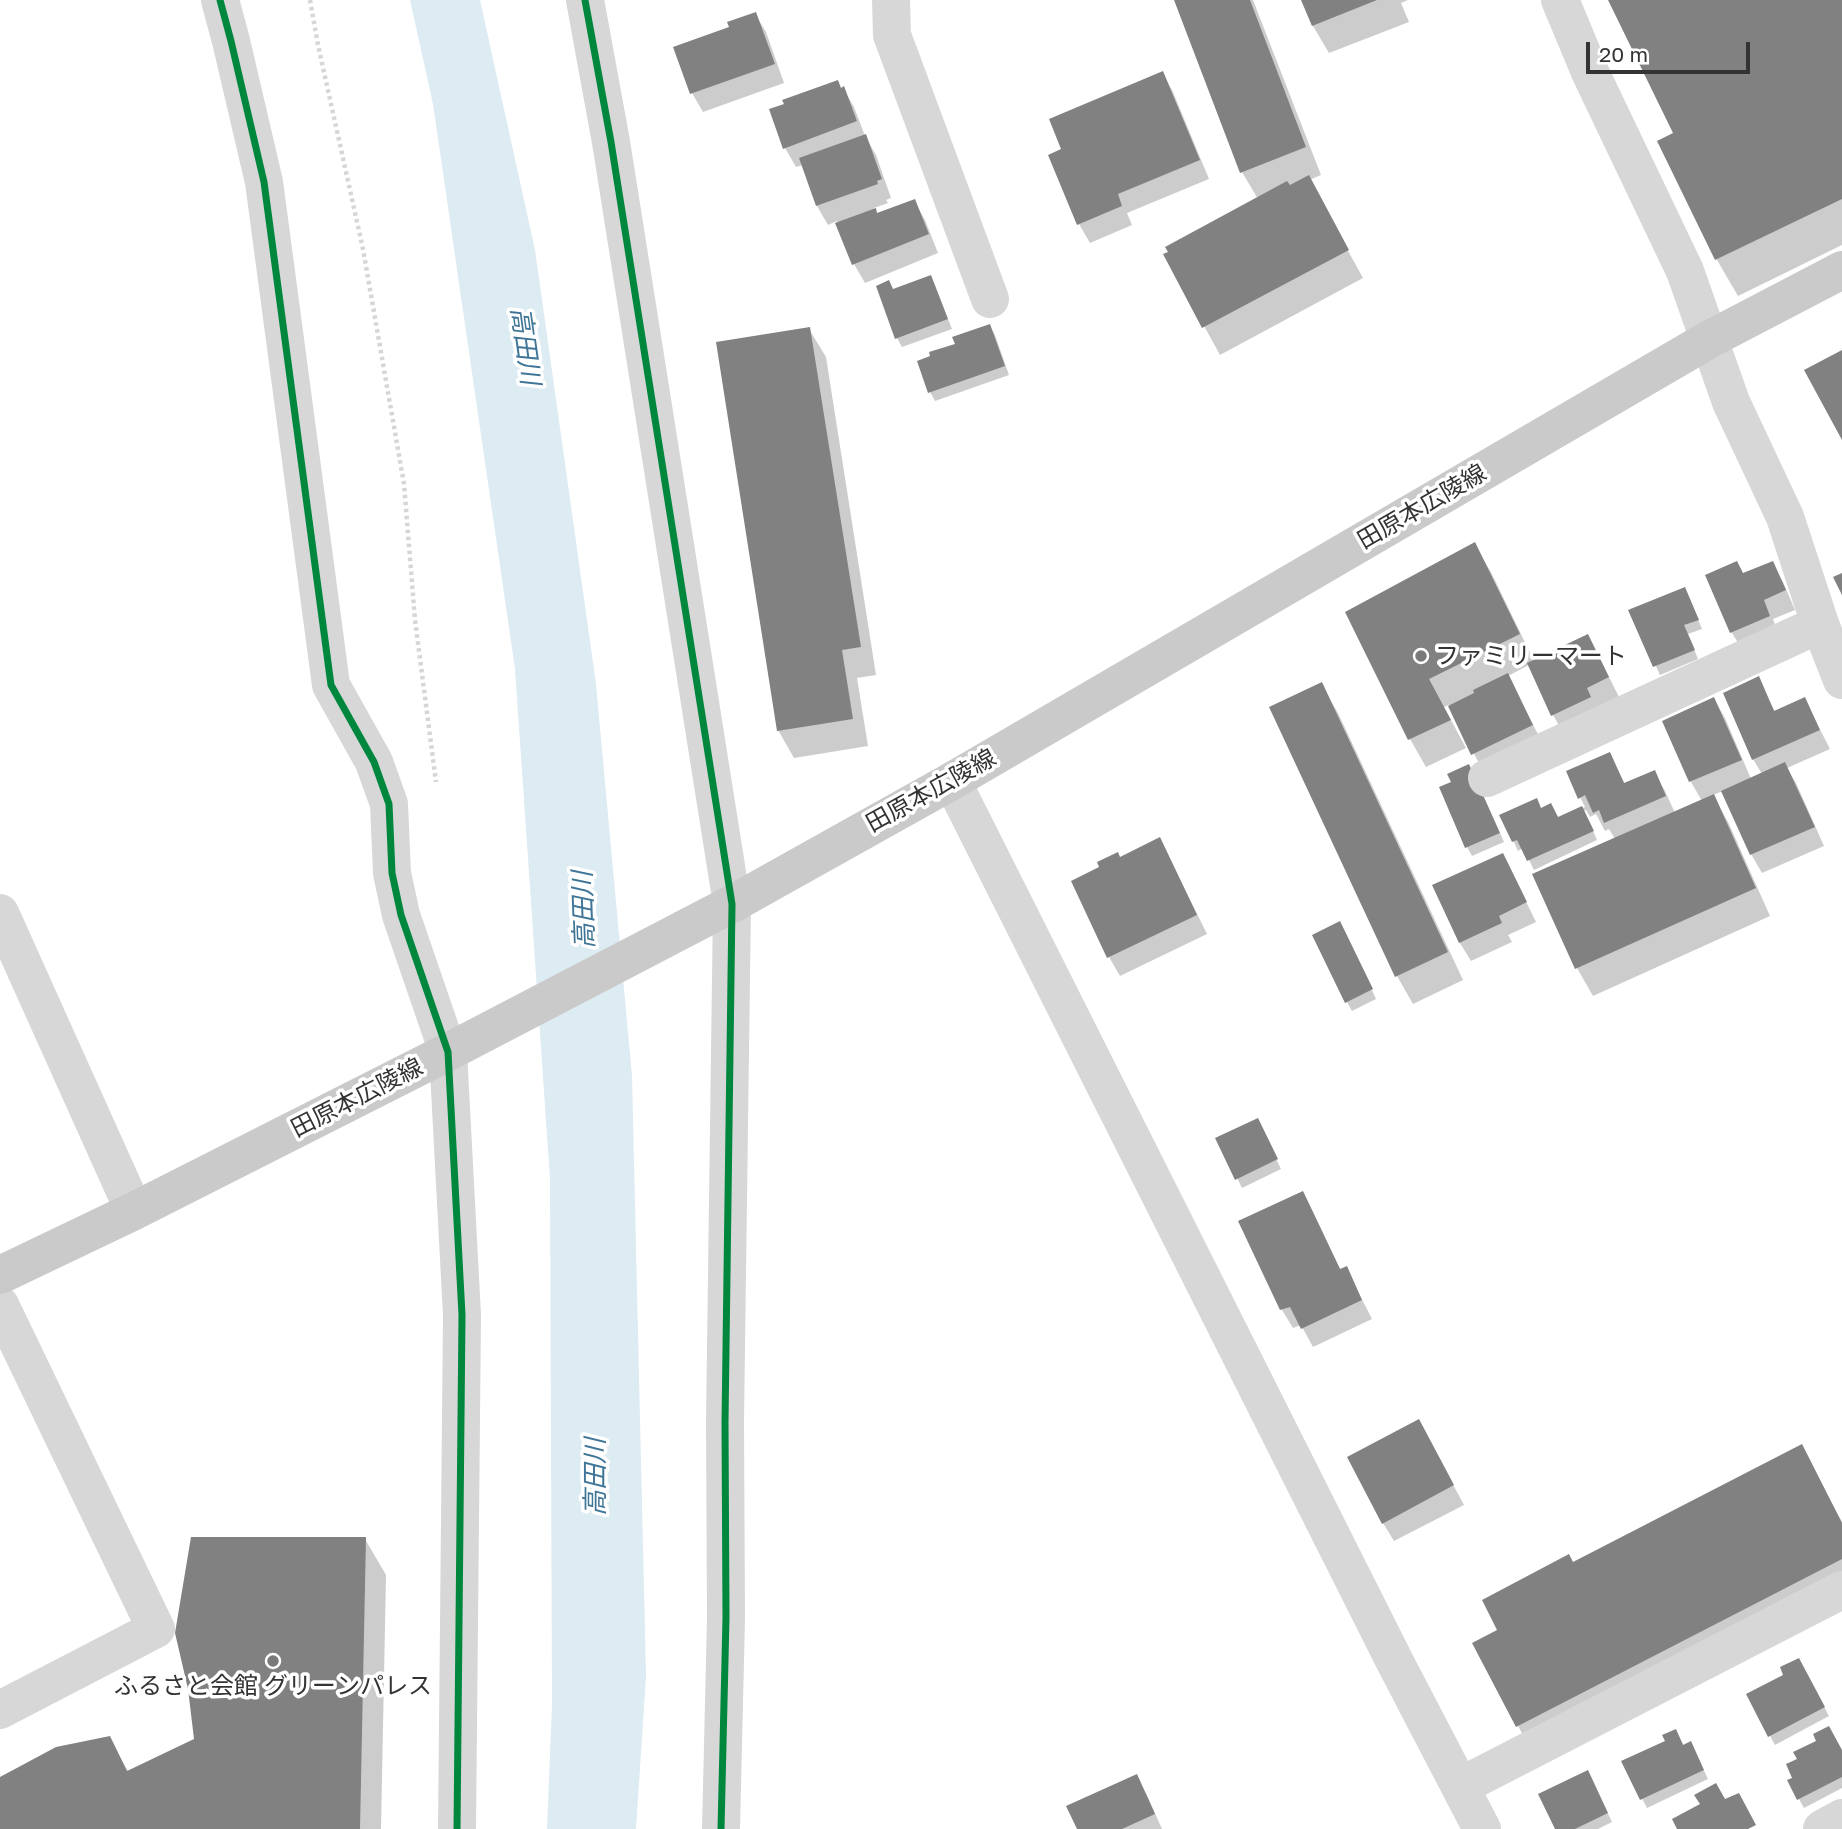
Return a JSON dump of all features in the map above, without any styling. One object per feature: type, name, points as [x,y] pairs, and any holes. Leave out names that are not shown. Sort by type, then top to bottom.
[{"type":"main road","name":"田原本広陵線","points":[[0,1275],[134,1211],[716,912],[952,781],[1710,339],[1842,270]]},
{"type":"street","points":[[219,0],[264,182],[331,685],[374,762],[389,804],[392,873],[401,915],[461,1045],[462,1315],[457,1829]]},
{"type":"street","points":[[584,0],[611,142],[716,912],[726,1618],[721,1829]]},
{"type":"street","points":[[891,0],[892,36],[990,299]]},
{"type":"street","points":[[1560,0],[1590,72],[1685,271],[1731,402],[1785,517],[1820,624],[1842,680]]},
{"type":"street","points":[[1487,778],[1820,624]]},
{"type":"street","points":[[952,781],[1388,1650],[1482,1829]]},
{"type":"street","points":[[0,913],[134,1211]]},
{"type":"street","points":[[0,1305],[156,1629],[0,1710]]},
{"type":"street","points":[[1461,1786],[1842,1590]]},
{"type":"street","points":[[1822,1829],[1842,1818]]},
{"type":"path","points":[[310,0],[363,249],[404,484],[415,620],[437,793]]},
{"type":"water","name":"高田川","points":[[410,0],[480,0],[535,250],[596,684],[632,1076],[646,1676],[636,1829],[547,1829],[552,1704],[550,1179],[515,669],[433,104]]},
{"type":"building","points":[[1174,0],[1250,0],[1306,147],[1240,173]]},
{"type":"building","points":[[1301,0],[1377,0],[1312,26]]},
{"type":"building","points":[[1608,0],[1842,0],[1842,199],[1715,260],[1657,141],[1673,133]]},
{"type":"building","points":[[756,12],[775,64],[690,94],[673,47],[729,27],[727,22]]},
{"type":"building","points":[[1163,71],[1200,160],[1118,194],[1122,206],[1077,225],[1048,155],[1061,149],[1049,119]]},
{"type":"building","points":[[838,80],[841,88],[844,86],[857,121],[783,149],[769,109],[784,104],[782,100]]},
{"type":"building","points":[[866,134],[882,179],[877,181],[878,184],[816,206],[799,158]]},
{"type":"building","points":[[1309,175],[1349,250],[1202,328],[1163,254],[1168,252],[1165,247],[1287,181],[1290,185]]},
{"type":"building","points":[[915,199],[929,234],[852,265],[835,223],[876,208],[877,213]]},
{"type":"building","points":[[931,275],[948,319],[895,339],[876,286],[889,280],[893,289]]},
{"type":"building","points":[[990,324],[1005,366],[928,393],[917,361],[930,356],[929,352],[955,344],[952,337]]},
{"type":"building","points":[[810,327],[861,647],[842,650],[853,719],[777,731],[716,342]]},
{"type":"building","points":[[1842,350],[1842,440],[1804,370]]},
{"type":"building","name":"ファミリーマート","points":[[1475,542],[1520,634],[1429,679],[1451,720],[1408,740],[1345,612]]},
{"type":"building","points":[[1737,561],[1743,573],[1773,561],[1786,590],[1764,600],[1770,616],[1730,633],[1705,575]]},
{"type":"building","points":[[1842,573],[1842,595],[1833,577]]},
{"type":"building","points":[[1685,587],[1699,620],[1684,625],[1695,650],[1653,667],[1628,610]]},
{"type":"building","points":[[1588,634],[1609,677],[1587,688],[1591,697],[1551,716],[1527,663]]},
{"type":"building","points":[[1508,673],[1533,725],[1471,755],[1448,706]]},
{"type":"building","points":[[1759,676],[1774,711],[1805,697],[1820,730],[1752,760],[1723,693]]},
{"type":"building","points":[[1322,682],[1448,952],[1395,977],[1269,707]]},
{"type":"building","points":[[1714,697],[1742,760],[1689,782],[1662,721]]},
{"type":"building","points":[[1610,752],[1624,783],[1655,770],[1666,796],[1604,823],[1599,810],[1593,813],[1585,795],[1578,799],[1566,771]]},
{"type":"building","points":[[1785,762],[1815,827],[1750,855],[1721,791]]},
{"type":"building","points":[[1469,764],[1500,833],[1465,848],[1439,787],[1451,782],[1447,774]]},
{"type":"building","points":[[1714,794],[1756,888],[1575,969],[1532,874]]},
{"type":"building","points":[[1537,798],[1541,808],[1551,803],[1558,817],[1582,806],[1594,831],[1527,861],[1517,840],[1512,842],[1499,815]]},
{"type":"building","points":[[1160,837],[1197,915],[1107,958],[1071,881],[1099,867],[1097,862],[1118,852],[1120,857]]},
{"type":"building","points":[[1503,853],[1527,902],[1499,916],[1502,923],[1459,943],[1432,885]]},
{"type":"building","points":[[1340,921],[1373,989],[1345,1003],[1312,935]]},
{"type":"building","points":[[1258,1118],[1278,1159],[1235,1180],[1215,1138]]},
{"type":"building","points":[[1303,1191],[1340,1269],[1347,1266],[1362,1300],[1301,1329],[1290,1307],[1280,1310],[1238,1221]]},
{"type":"building","points":[[1419,1419],[1454,1485],[1382,1524],[1347,1457]]},
{"type":"building","points":[[1802,1444],[1842,1523],[1842,1559],[1516,1727],[1472,1643],[1497,1630],[1482,1600],[1569,1554],[1573,1562]]},
{"type":"building","name":"ふるさと会館 グリーンパレス","points":[[191,1537],[366,1537],[360,1829],[0,1829],[0,1777],[56,1747],[110,1736],[127,1771],[194,1739],[188,1689],[175,1633]]},
{"type":"building","points":[[1799,1658],[1825,1707],[1768,1737],[1746,1694],[1783,1675],[1780,1667]]},
{"type":"building","points":[[1829,1726],[1842,1750],[1842,1777],[1797,1800],[1787,1780],[1792,1778],[1786,1764],[1797,1759],[1793,1752],[1816,1741],[1813,1734]]},
{"type":"building","points":[[1676,1729],[1683,1745],[1691,1741],[1704,1770],[1640,1800],[1621,1761],[1665,1741],[1662,1735]]},
{"type":"building","points":[[1588,1770],[1608,1813],[1575,1829],[1555,1829],[1538,1794]]},
{"type":"building","points":[[1137,1774],[1155,1814],[1122,1829],[1077,1829],[1066,1806]]},
{"type":"building","points":[[1716,1783],[1725,1799],[1739,1793],[1756,1825],[1748,1829],[1677,1829],[1672,1819],[1700,1804],[1694,1795]]},
{"type":"cycle path","points":[[220,0],[264,182],[331,685],[374,762],[389,804],[392,873],[401,915],[448,1052],[462,1315],[457,1829]]},
{"type":"cycle path","points":[[585,0],[611,142],[732,904],[725,1422],[726,1618],[721,1829]]},
{"type":"place","name":"ファミリーマート","points":[[1421,656]]},
{"type":"place","name":"ふるさと会館 グリーンパレス","points":[[273,1661]]}]
